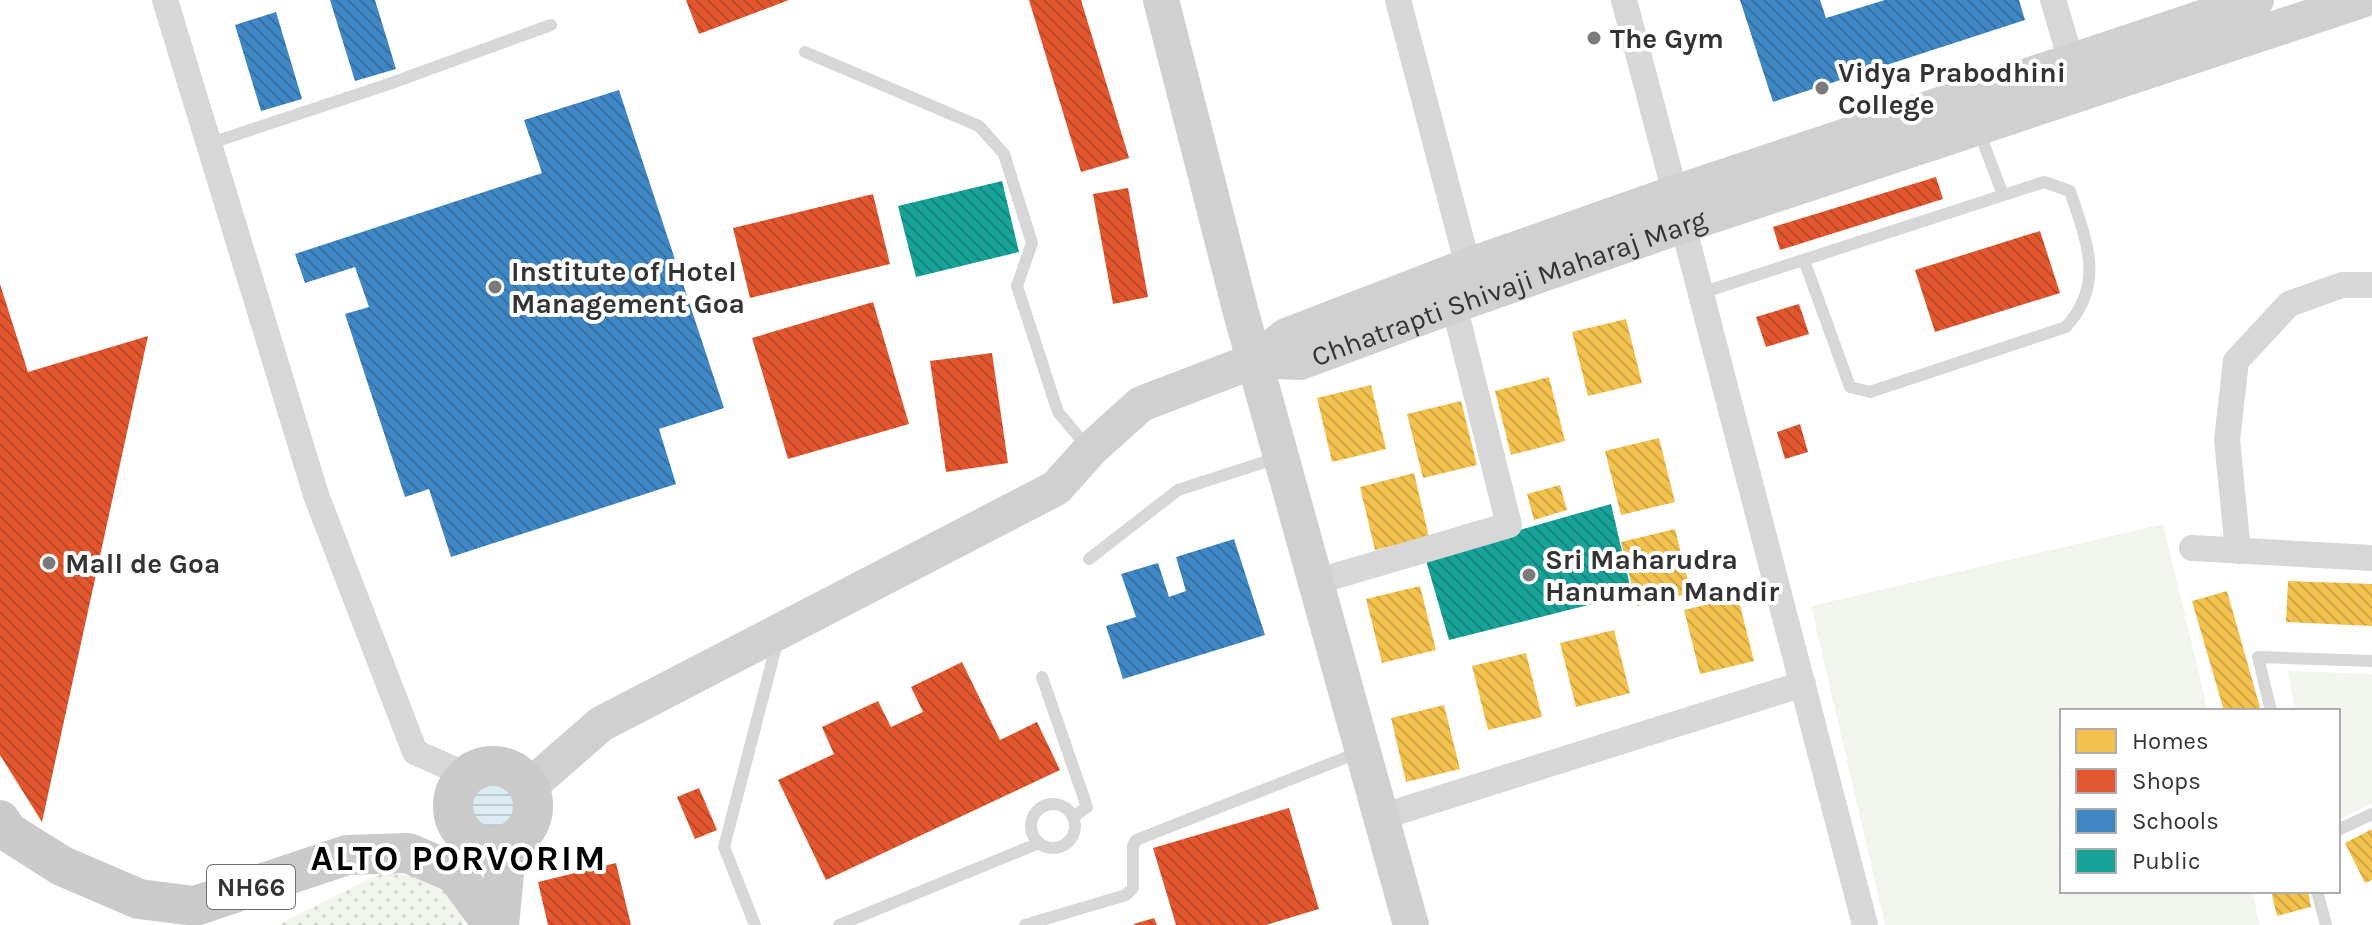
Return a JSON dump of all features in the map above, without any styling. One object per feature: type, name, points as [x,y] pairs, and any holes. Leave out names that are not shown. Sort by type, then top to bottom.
[{"type":"main road","points":[[488,766],[500,766],[521,777],[529,787],[533,813],[519,837],[494,847],[469,839],[459,829],[454,818],[454,794],[466,775],[488,766]]},
{"type":"main road","points":[[347,855],[454,818]]},
{"type":"main road","name":"NH66","points":[[0,820],[8,832],[62,866],[139,899],[195,906],[347,855],[408,853],[455,873],[493,925]]},
{"type":"main road","points":[[499,925],[507,844]]},
{"type":"main road","points":[[160,925],[195,906]]},
{"type":"street","points":[[165,0],[316,495],[415,752],[466,775]]},
{"type":"street","points":[[1161,0],[1240,309],[1411,925]]},
{"type":"street","points":[[1398,0],[1468,266]]},
{"type":"street","points":[[1624,0],[1865,925]]},
{"type":"street","points":[[2053,0],[2076,77]]},
{"type":"street","name":"Chhatrapti Shivaji Maharaj Marg","points":[[1256,360],[1286,336],[1468,266],[1977,127],[2076,77],[2256,0]]},
{"type":"street","name":"Chhatrapti Shivaji Maharaj Marg","points":[[1256,360],[1300,362],[1454,305],[1679,209],[2076,77],[2362,0]]},
{"type":"street","points":[[2238,551],[2227,440],[2236,361],[2289,304],[2342,285],[2372,285]]},
{"type":"street","points":[[1315,582],[1509,525],[1454,305]]},
{"type":"street","points":[[529,787],[601,724],[1056,488],[1090,450],[1141,404],[1256,360]]},
{"type":"street","points":[[2192,548],[2372,558]]},
{"type":"street","points":[[1381,817],[1803,684]]},
{"type":"lane","points":[[208,144],[386,85],[551,25]]},
{"type":"lane","points":[[805,52],[979,126],[1004,154],[1032,243],[1017,286],[1058,412],[1090,450]]},
{"type":"lane","points":[[1977,127],[2003,195]]},
{"type":"lane","points":[[1701,293],[2044,182],[2070,191],[2090,250],[2090,278],[2079,312],[2066,327],[1870,392],[1850,387],[1804,260]]},
{"type":"lane","points":[[1089,559],[1178,490],[1281,457]]},
{"type":"lane","points":[[755,925],[724,847],[780,632]]},
{"type":"lane","points":[[2271,709],[2258,657],[2372,661]]},
{"type":"lane","points":[[1042,677],[1087,807],[1073,817]]},
{"type":"lane","points":[[1025,925],[1126,895],[1133,888],[1133,846],[1136,840],[1362,751]]},
{"type":"lane","points":[[1042,806],[1063,806],[1073,817],[1074,831],[1067,843],[1053,848],[1034,838],[1030,824],[1042,806]]},
{"type":"lane","points":[[2340,829],[2372,814]]},
{"type":"lane","points":[[839,925],[1039,843]]},
{"type":"lane","points":[[2318,893],[2326,925]]},
{"type":"shaded area","points":[[2163,524],[2208,709],[2060,709],[2060,893],[2252,893],[2260,925],[1885,925],[1811,606]]},
{"type":"shaded area","points":[[2288,671],[2372,674],[2372,803],[2340,819],[2340,709],[2295,709]]},
{"type":"shaded area","points":[[494,783],[510,789],[516,805],[510,821],[494,827],[478,821],[472,805],[478,789]]},
{"type":"shaded area","points":[[382,873],[429,877],[459,901],[464,925],[278,925]]},
{"type":"building: Homes","points":[[1626,319],[1642,383],[1588,396],[1572,332]]},
{"type":"building: Homes","points":[[1549,377],[1565,441],[1511,455],[1495,391]]},
{"type":"building: Homes","points":[[1371,385],[1386,449],[1332,462],[1317,398]]},
{"type":"building: Homes","points":[[1461,401],[1477,465],[1423,478],[1407,414]]},
{"type":"building: Homes","points":[[1659,438],[1675,502],[1621,515],[1605,451]]},
{"type":"building: Homes","points":[[1414,473],[1429,537],[1375,550],[1360,487]]},
{"type":"building: Homes","points":[[1560,485],[1567,510],[1534,520],[1527,494]]},
{"type":"building: Homes","points":[[1675,529],[1691,593],[1637,606],[1621,542]]},
{"type":"building: Homes","points":[[2288,581],[2372,584],[2372,626],[2286,622]]},
{"type":"building: Homes","points":[[1420,586],[1436,650],[1382,663],[1366,599]]},
{"type":"building: Homes","points":[[2227,591],[2260,709],[2223,709],[2192,601]]},
{"type":"building: Homes","points":[[1738,597],[1754,661],[1700,674],[1684,610]]},
{"type":"building: Homes","points":[[1614,630],[1630,693],[1576,707],[1560,643]]},
{"type":"building: Homes","points":[[1526,653],[1542,717],[1488,730],[1472,666]]},
{"type":"building: Homes","points":[[1444,705],[1460,769],[1406,782],[1391,718]]},
{"type":"building: Homes","points":[[2372,829],[2372,880],[2365,883],[2345,843]]},
{"type":"building: Homes","points":[[2271,893],[2308,893],[2311,907],[2277,916]]},
{"type":"building: Shops","points":[[686,0],[789,0],[699,34]]},
{"type":"building: Shops","points":[[1029,0],[1081,0],[1129,158],[1081,172]]},
{"type":"building: Shops","points":[[1936,177],[1943,199],[1780,250],[1773,227]]},
{"type":"building: Shops","points":[[1128,188],[1148,297],[1113,304],[1093,194]]},
{"type":"building: Shops","points":[[873,194],[890,264],[750,298],[733,228]]},
{"type":"building: Shops","points":[[2040,231],[2060,293],[1935,332],[1915,270]]},
{"type":"building: Shops","name":"Mall de Goa","points":[[0,284],[28,372],[148,336],[42,822],[0,755]]},
{"type":"building: Shops","points":[[873,302],[909,424],[788,459],[752,338]]},
{"type":"building: Shops","points":[[1799,304],[1809,334],[1766,347],[1756,317]]},
{"type":"building: Shops","points":[[992,353],[1008,463],[946,472],[930,361]]},
{"type":"building: Shops","points":[[1800,424],[1808,452],[1785,459],[1777,432]]},
{"type":"building: Shops","points":[[962,662],[1000,740],[1037,722],[1060,770],[826,880],[778,780],[834,754],[822,727],[878,701],[891,727],[923,712],[911,687]]},
{"type":"building: Shops","points":[[699,788],[717,830],[695,839],[677,797]]},
{"type":"building: Shops","points":[[1289,808],[1319,909],[1266,925],[1176,925],[1153,848]]},
{"type":"building: Shops","points":[[616,863],[631,925],[548,925],[538,882]]},
{"type":"building: Shops","points":[[1154,918],[1157,925],[1134,925],[1134,924]]},
{"type":"building: Schools","points":[[330,0],[375,0],[396,69],[355,81]]},
{"type":"building: Schools","name":"Vidya Prabodhini College","points":[[1740,0],[1820,0],[1826,18],[1885,0],[2019,0],[2025,20],[1773,102]]},
{"type":"building: Schools","points":[[276,12],[302,99],[261,111],[235,25]]},
{"type":"building: Schools","points":[[619,90],[724,408],[659,429],[676,484],[451,557],[429,489],[405,497],[345,314],[369,307],[355,267],[305,283],[295,254],[542,173],[524,120]]},
{"type":"building: Schools","points":[[1234,539],[1265,635],[1123,679],[1106,626],[1136,617],[1121,574],[1158,563],[1169,597],[1186,591],[1176,557]]},
{"type":"building: Public","points":[[1002,181],[1019,252],[916,277],[898,206]]},
{"type":"building: Public","name":"Sri Maharudra Hanuman Mandir","points":[[1611,504],[1632,594],[1449,640],[1425,557]]},
{"type":"place","name":"The Gym","points":[[1594,38]]},
{"type":"place","name":"Vidya Prabodhini College","points":[[1822,88]]},
{"type":"place","name":"Institute of Hotel Management Goa","points":[[495,287]]},
{"type":"place","name":"Mall de Goa","points":[[49,563]]},
{"type":"place","name":"Sri Maharudra Hanuman Mandir","points":[[1529,575]]},
{"type":"district","name":"ALTO PORVORIM","points":[[459,858]]}]
